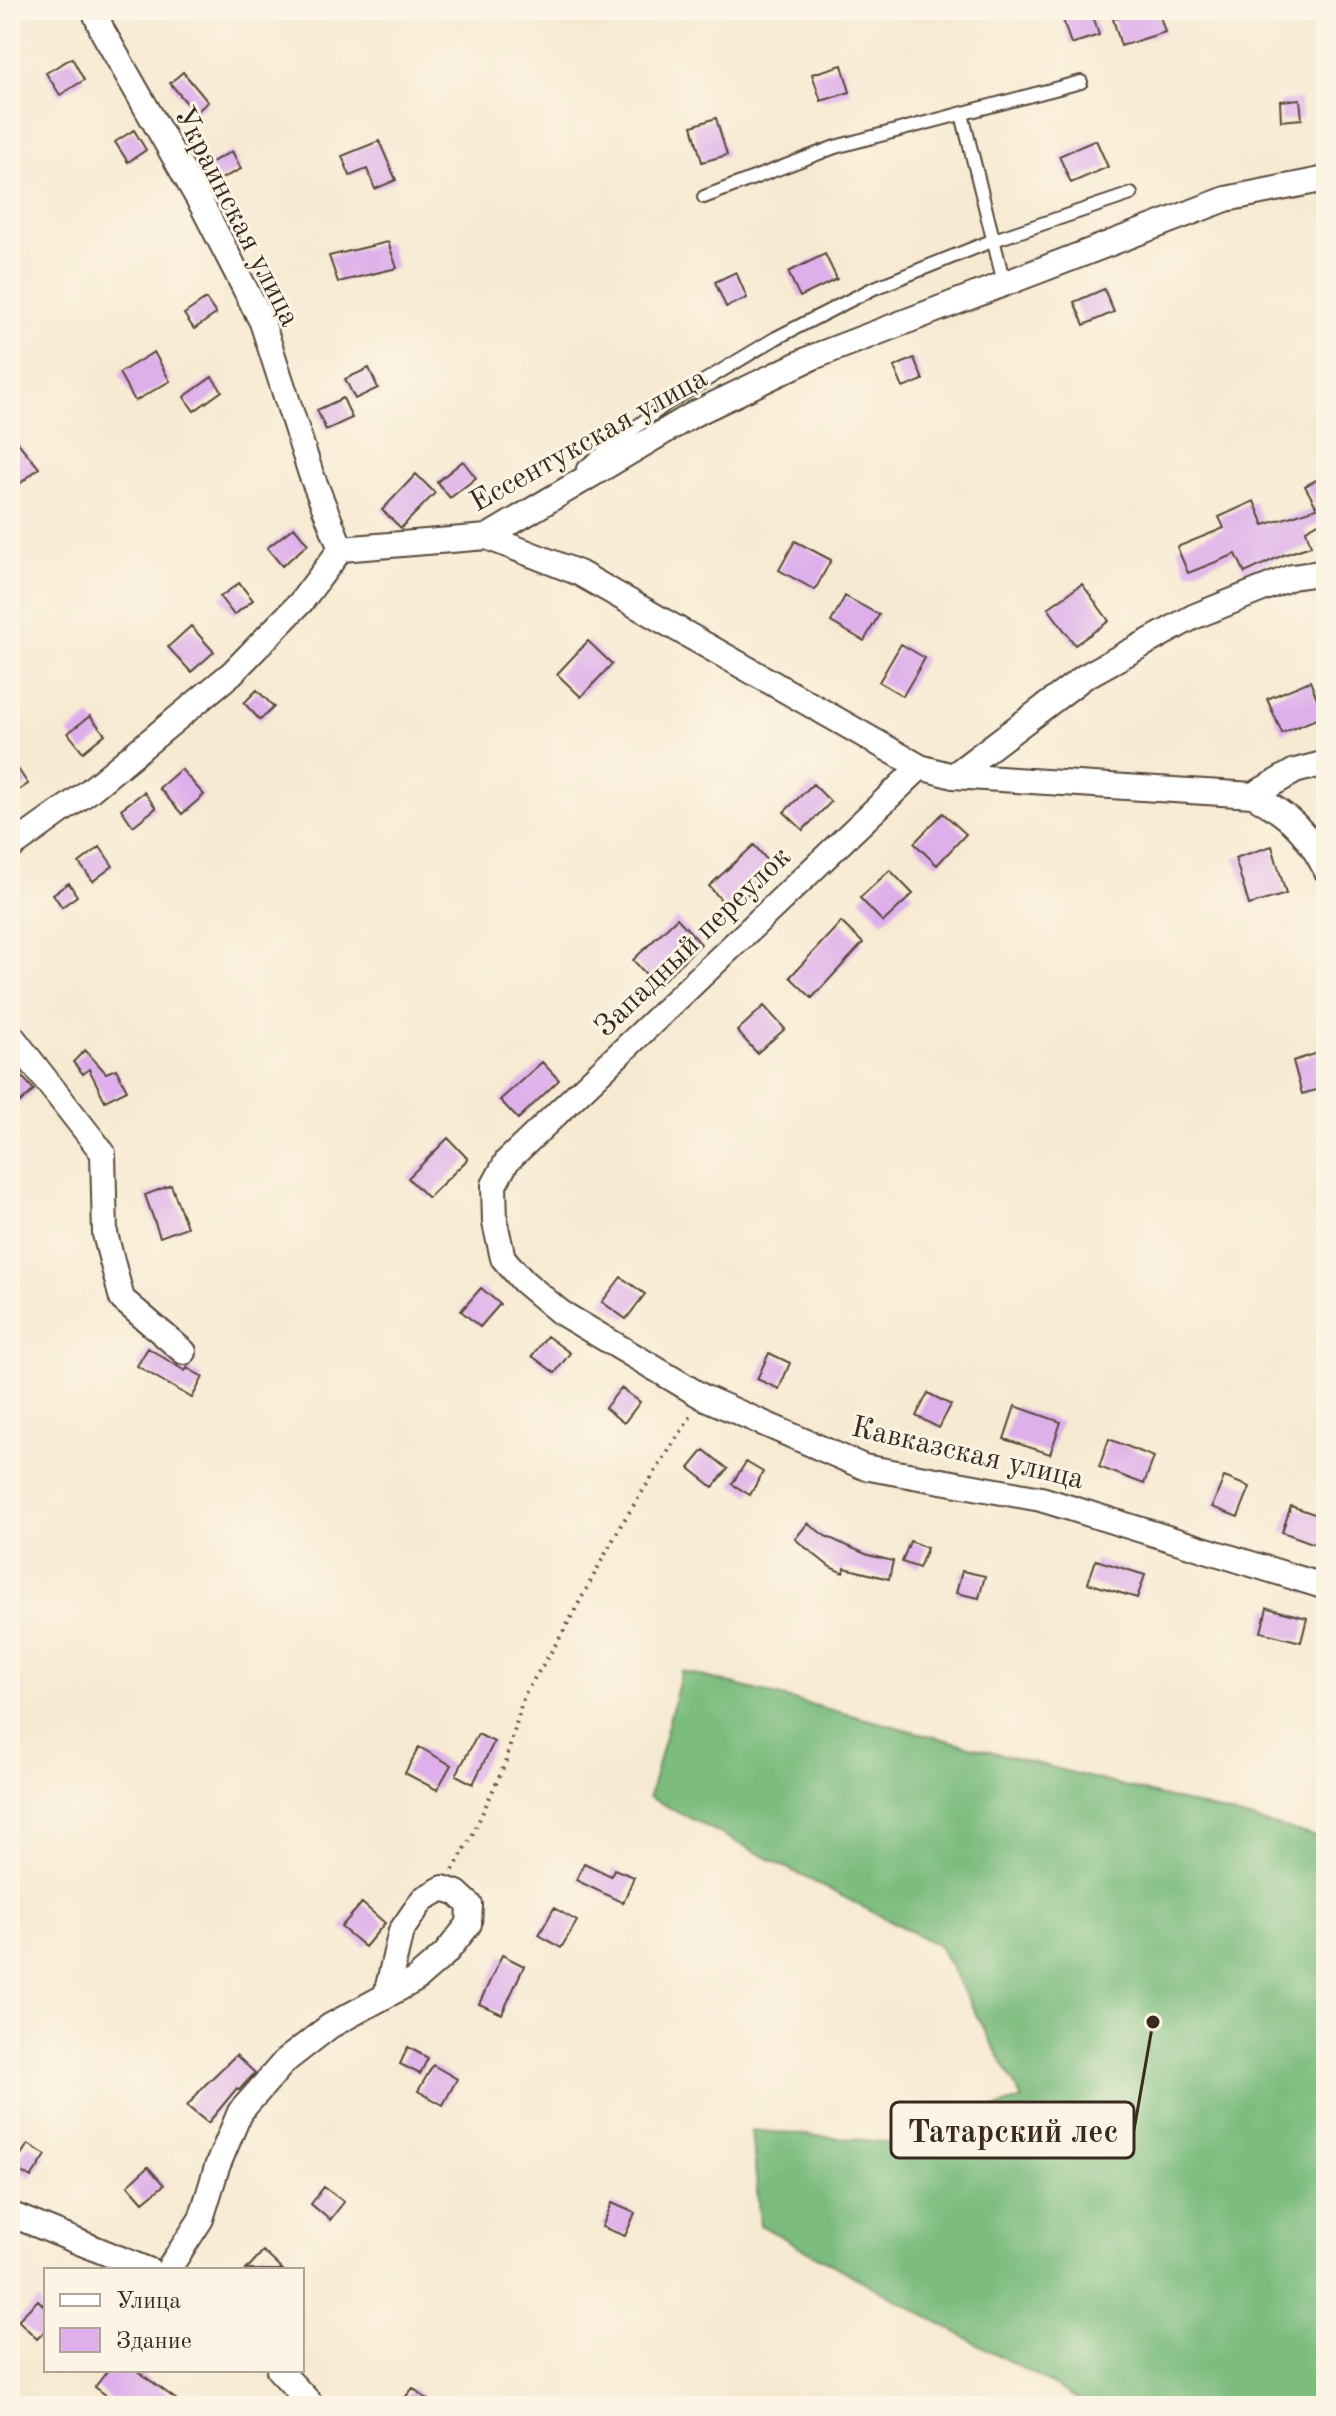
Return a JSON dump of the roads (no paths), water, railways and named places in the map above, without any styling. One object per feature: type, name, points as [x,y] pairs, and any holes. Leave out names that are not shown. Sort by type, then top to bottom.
[{"type":"street","name":"Украинская улица","points":[[94,10],[103,32],[203,207],[262,322],[311,474],[341,549]]},
{"type":"street","name":"Ессентукская улица","points":[[341,549],[487,537],[694,414],[813,357],[1226,199],[1326,179]]},
{"type":"street","points":[[487,537],[579,573],[920,767],[953,776],[1253,795],[1287,815],[1314,846],[1326,870]]},
{"type":"street","points":[[10,848],[88,792],[232,673],[301,602],[341,549]]},
{"type":"street","points":[[953,776],[1084,677],[1193,617],[1292,577],[1326,572]]},
{"type":"street","points":[[1253,795],[1295,771],[1326,763]]},
{"type":"street","name":"Западный переулок","points":[[507,1161],[920,767]]},
{"type":"street","points":[[10,1034],[103,1153],[105,1234],[122,1299],[184,1352]]},
{"type":"street","name":"Кавказская улица","points":[[507,1161],[494,1185],[495,1223],[503,1258],[523,1281],[560,1312],[703,1397],[864,1467],[1041,1499],[1326,1587]]},
{"type":"street","points":[[169,2268],[201,2219],[217,2167],[240,2112],[285,2061],[330,2026],[415,1980],[445,1954],[469,1924],[470,1905],[457,1893],[443,1888],[423,1899],[401,1931],[386,1995]]},
{"type":"street","points":[[10,2214],[143,2268]]},
{"type":"street","points":[[281,2372],[313,2406]]},
{"type":"lane","points":[[704,197],[835,147],[1081,82]]},
{"type":"lane","points":[[962,114],[1004,283]]},
{"type":"lane","points":[[537,508],[549,493],[666,404],[776,338],[872,289],[994,240],[1131,194]]},
{"type":"place","name":"Татарский лес","points":[[1153,2022]]}]
